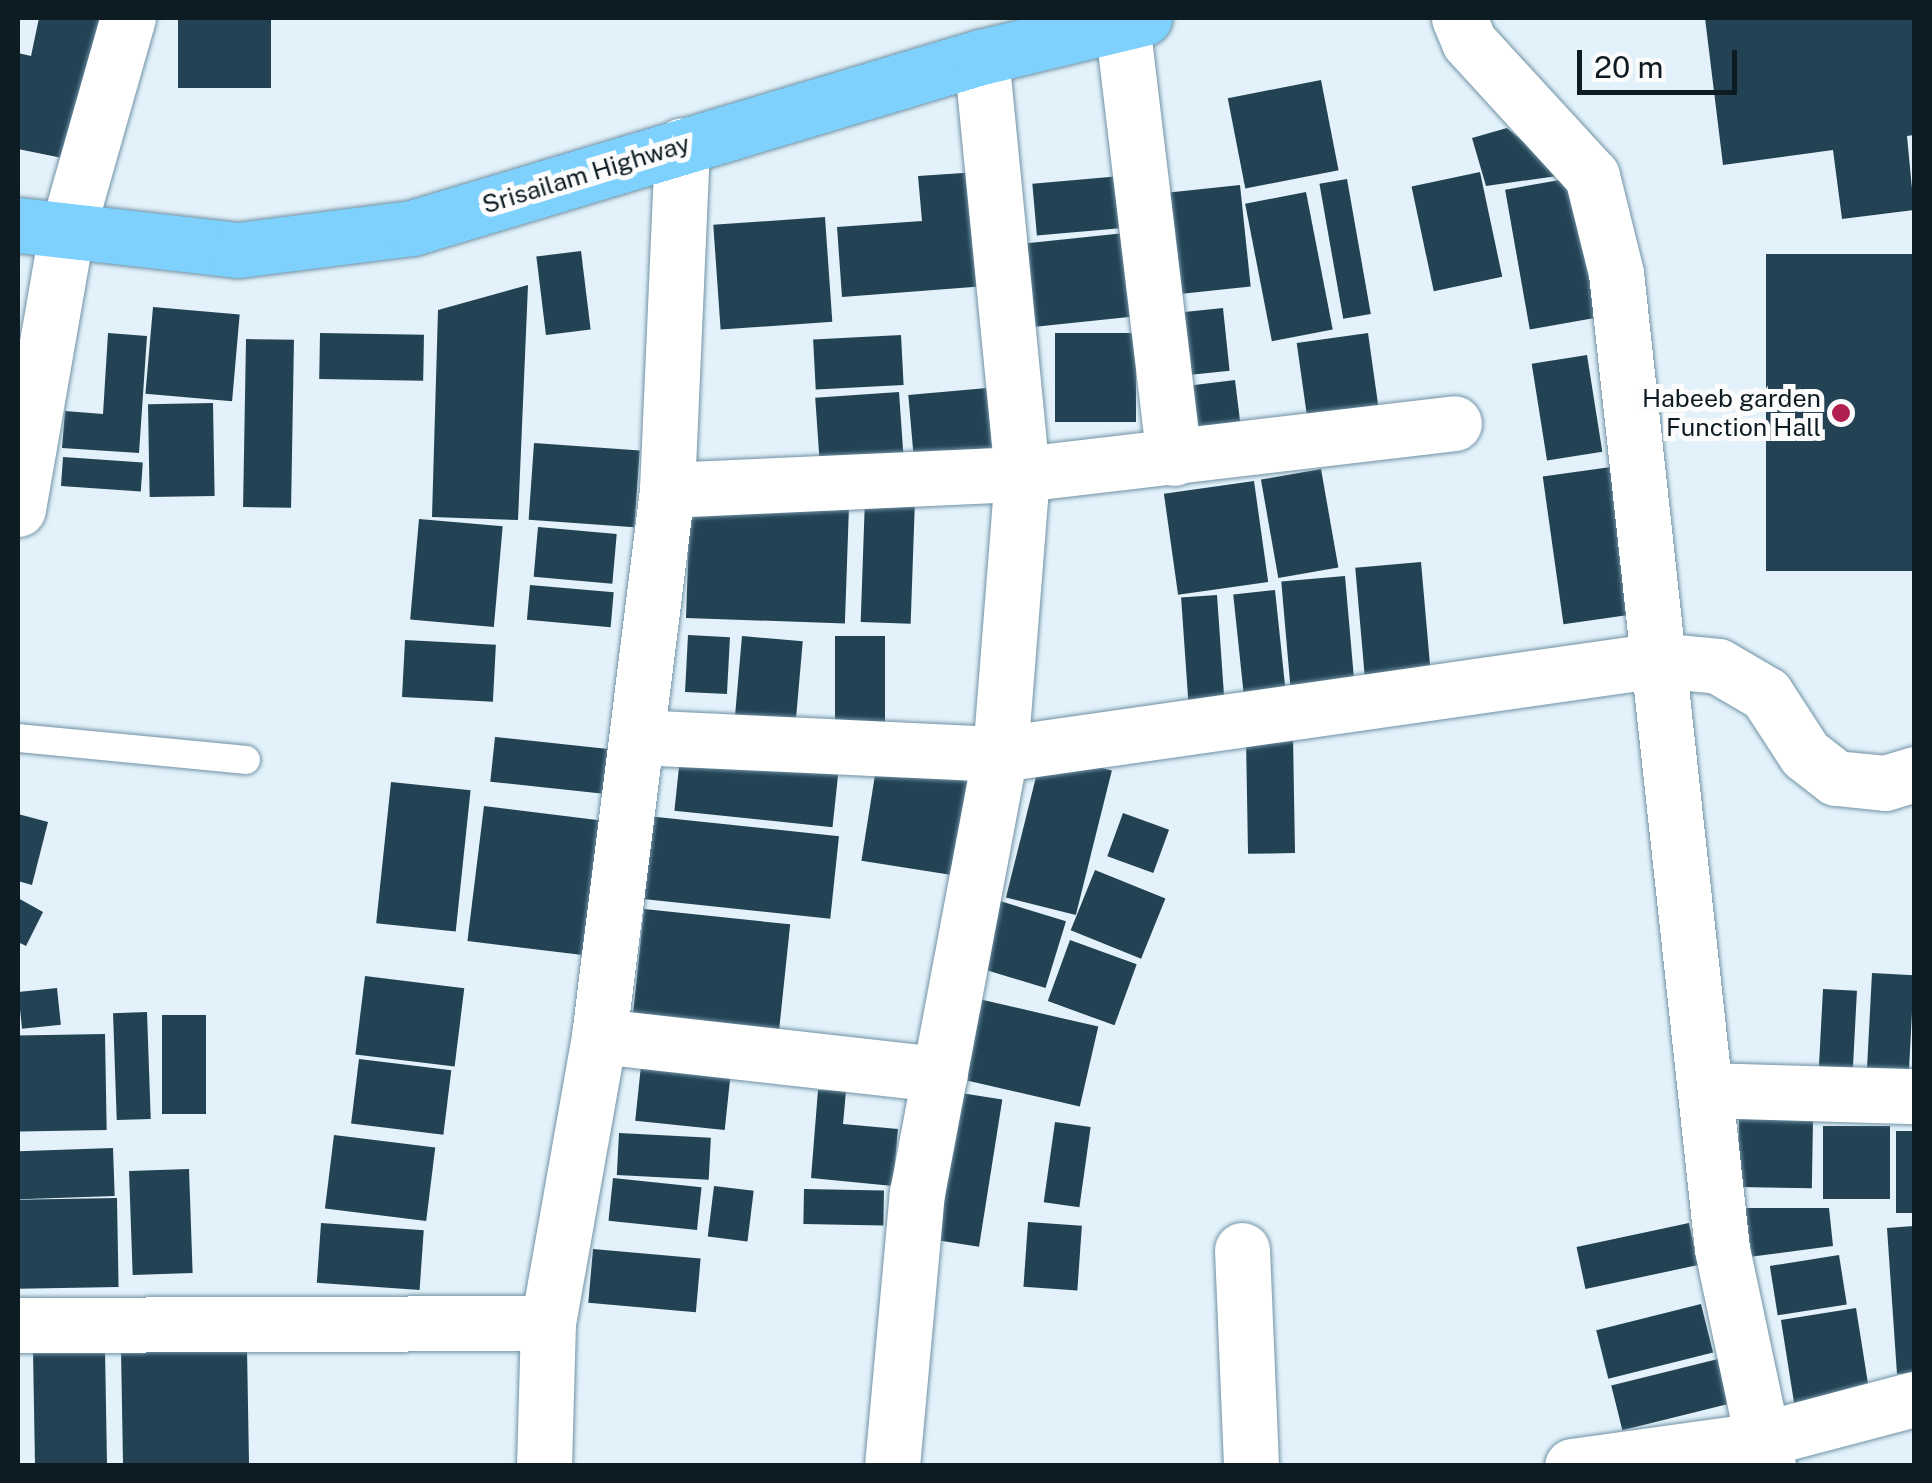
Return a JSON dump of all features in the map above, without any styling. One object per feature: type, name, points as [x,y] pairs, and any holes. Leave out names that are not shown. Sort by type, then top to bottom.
[{"type":"highway","name":"Srisailam Highway","points":[[42,230],[238,250],[412,228],[980,57],[1133,20]]},
{"type":"street","points":[[18,510],[42,230],[128,18]]},
{"type":"street","points":[[1459,18],[1469,42],[1592,176],[1616,273],[1722,1249],[1763,1453]]},
{"type":"street","points":[[1133,20],[1174,458]]},
{"type":"street","points":[[892,1466],[917,1193],[1000,754],[1022,474],[980,57]]},
{"type":"street","points":[[544,1466],[548,1323],[599,1036],[666,490],[682,145]]},
{"type":"street","points":[[666,490],[1022,474],[1454,423]]},
{"type":"street","points":[[637,736],[1000,754],[1658,660],[1718,666],[1766,694],[1806,754],[1836,778],[1885,783],[1914,774]]},
{"type":"street","points":[[599,1036],[940,1074]]},
{"type":"street","points":[[1706,1090],[1914,1096]]},
{"type":"street","points":[[1242,1250],[1251,1466]]},
{"type":"street","points":[[18,1325],[548,1323]]},
{"type":"street","points":[[1572,1466],[1763,1453],[1914,1399]]},
{"type":"lane","points":[[18,738],[246,760]]},
{"type":"building","points":[[39,18],[107,18],[77,161],[18,149],[18,53],[31,56]]},
{"type":"building","points":[[178,18],[271,18],[271,88],[178,88]]},
{"type":"building","points":[[1705,18],[1914,18],[1914,135],[1907,136],[1914,210],[1842,219],[1833,150],[1723,165]]},
{"type":"building","points":[[1321,80],[1339,170],[1245,188],[1228,98]]},
{"type":"building","points":[[1507,128],[1564,175],[1486,186],[1472,138]]},
{"type":"building","points":[[978,172],[986,286],[842,297],[837,227],[922,221],[918,176]]},
{"type":"building","points":[[1480,172],[1502,277],[1434,291],[1412,187]]},
{"type":"building","points":[[1121,176],[1126,228],[1037,236],[1032,184]]},
{"type":"building","points":[[1577,177],[1602,317],[1530,330],[1505,190]]},
{"type":"building","points":[[1347,179],[1371,314],[1343,319],[1319,184]]},
{"type":"building","points":[[1240,185],[1251,286],[1175,294],[1164,193]]},
{"type":"building","points":[[1306,192],[1333,329],[1272,341],[1245,204]]},
{"type":"building","points":[[825,217],[832,322],[721,330],[713,225]]},
{"type":"building","points":[[1125,233],[1134,317],[1028,328],[1020,244]]},
{"type":"building","points":[[581,251],[591,329],[546,335],[536,256]]},
{"type":"building","name":"Habeeb garden Function Hall","points":[[1766,254],[1914,254],[1914,571],[1766,571]]},
{"type":"building","points":[[528,285],[518,520],[432,517],[438,310]]},
{"type":"building","points":[[153,307],[240,315],[232,401],[145,394]]},
{"type":"building","points":[[1223,308],[1230,371],[1184,375],[1177,313]]},
{"type":"building","points":[[108,333],[147,336],[139,453],[62,448],[65,411],[103,414]]},
{"type":"building","points":[[320,333],[424,335],[423,381],[319,379]]},
{"type":"building","points":[[1055,333],[1136,333],[1136,422],[1055,422]]},
{"type":"building","points":[[1368,333],[1378,407],[1307,417],[1297,343]]},
{"type":"building","points":[[901,335],[904,385],[816,390],[813,340]]},
{"type":"building","points":[[246,339],[294,340],[291,508],[243,507]]},
{"type":"building","points":[[1587,355],[1602,452],[1547,461],[1532,364]]},
{"type":"building","points":[[1235,380],[1241,428],[1186,434],[1180,387]]},
{"type":"building","points":[[987,388],[992,448],[914,455],[908,395]]},
{"type":"building","points":[[899,392],[903,456],[820,462],[815,398]]},
{"type":"building","points":[[213,403],[215,496],[150,497],[148,404]]},
{"type":"building","points":[[534,443],[640,450],[634,527],[529,520]]},
{"type":"building","points":[[63,457],[143,463],[141,492],[61,486]]},
{"type":"building","points":[[1618,466],[1639,614],[1563,624],[1543,477]]},
{"type":"building","points":[[1321,469],[1338,567],[1278,578],[1261,480]]},
{"type":"building","points":[[1254,481],[1268,582],[1178,595],[1164,494]]},
{"type":"building","points":[[865,498],[915,500],[911,624],[861,622]]},
{"type":"building","points":[[690,503],[849,509],[845,623],[686,618]]},
{"type":"building","points":[[419,519],[503,526],[494,627],[410,620]]},
{"type":"building","points":[[538,527],[617,534],[612,584],[534,577]]},
{"type":"building","points":[[1421,562],[1431,682],[1366,687],[1355,568]]},
{"type":"building","points":[[1345,576],[1355,695],[1292,700],[1281,582]]},
{"type":"building","points":[[530,585],[614,592],[611,627],[527,620]]},
{"type":"building","points":[[1275,590],[1287,701],[1245,706],[1233,594]]},
{"type":"building","points":[[1217,595],[1224,702],[1189,704],[1181,598]]},
{"type":"building","points":[[688,635],[730,637],[727,694],[685,692]]},
{"type":"building","points":[[742,636],[803,641],[795,732],[734,727]]},
{"type":"building","points":[[835,636],[885,636],[885,737],[835,737]]},
{"type":"building","points":[[405,640],[496,645],[493,702],[402,697]]},
{"type":"building","points":[[495,737],[610,749],[606,794],[490,782]]},
{"type":"building","points":[[1293,737],[1295,853],[1248,854],[1246,738]]},
{"type":"building","points":[[681,748],[839,765],[833,827],[674,811]]},
{"type":"building","points":[[1042,753],[1112,770],[1076,915],[1006,898]]},
{"type":"building","points":[[878,756],[983,773],[966,877],[861,861]]},
{"type":"building","points":[[391,782],[471,790],[456,932],[376,923]]},
{"type":"building","points":[[484,806],[601,820],[585,955],[467,941]]},
{"type":"building","points":[[1123,813],[1169,830],[1153,873],[1107,856]]},
{"type":"building","points":[[18,814],[48,822],[32,885],[18,881]]},
{"type":"building","points":[[647,816],[839,836],[830,919],[638,899]]},
{"type":"building","points":[[1095,870],[1165,898],[1141,959],[1071,930]]},
{"type":"building","points":[[18,898],[43,912],[26,946],[18,942]]},
{"type":"building","points":[[1000,901],[1066,921],[1046,988],[980,968]]},
{"type":"building","points":[[644,909],[790,924],[779,1034],[633,1018]]},
{"type":"building","points":[[1070,940],[1137,964],[1114,1025],[1048,1001]]},
{"type":"building","points":[[1872,973],[1914,975],[1908,1080],[1867,1078]]},
{"type":"building","points":[[365,976],[464,988],[455,1067],[355,1054]]},
{"type":"building","points":[[57,988],[61,1025],[22,1029],[18,992]]},
{"type":"building","points":[[1823,989],[1857,991],[1852,1081],[1818,1079]]},
{"type":"building","points":[[957,994],[1098,1027],[1080,1107],[939,1074]]},
{"type":"building","points":[[147,1012],[151,1119],[117,1120],[113,1013]]},
{"type":"building","points":[[162,1015],[206,1015],[206,1114],[162,1114]]},
{"type":"building","points":[[105,1034],[107,1130],[20,1132],[18,1036]]},
{"type":"building","points":[[642,1056],[732,1065],[725,1130],[635,1121]]},
{"type":"building","points":[[359,1059],[451,1070],[443,1135],[351,1124]]},
{"type":"building","points":[[818,1090],[846,1091],[843,1124],[898,1129],[893,1186],[811,1178]]},
{"type":"building","points":[[948,1091],[1002,1100],[979,1247],[925,1238]]},
{"type":"building","points":[[1739,1119],[1813,1120],[1812,1188],[1738,1187]]},
{"type":"building","points":[[1055,1122],[1091,1127],[1079,1207],[1044,1202]]},
{"type":"building","points":[[1823,1126],[1890,1126],[1890,1199],[1823,1199]]},
{"type":"building","points":[[1896,1131],[1914,1131],[1914,1213],[1896,1213]]},
{"type":"building","points":[[619,1133],[711,1138],[709,1180],[617,1175]]},
{"type":"building","points":[[334,1135],[435,1147],[426,1221],[325,1208]]},
{"type":"building","points":[[113,1148],[115,1196],[20,1199],[18,1151]]},
{"type":"building","points":[[189,1169],[193,1273],[133,1275],[129,1171]]},
{"type":"building","points":[[613,1178],[702,1187],[697,1230],[609,1221]]},
{"type":"building","points":[[714,1186],[754,1191],[747,1241],[708,1237]]},
{"type":"building","points":[[804,1189],[884,1190],[883,1225],[803,1224]]},
{"type":"building","points":[[117,1198],[119,1287],[20,1289],[18,1200]]},
{"type":"building","points":[[1734,1208],[1829,1208],[1833,1246],[1741,1258]]},
{"type":"building","points":[[1028,1222],[1082,1226],[1077,1291],[1023,1287]]},
{"type":"building","points":[[321,1223],[424,1230],[420,1290],[317,1283]]},
{"type":"building","points":[[1689,1223],[1698,1265],[1585,1289],[1577,1247]]},
{"type":"building","points":[[1914,1226],[1914,1373],[1897,1374],[1887,1228]]},
{"type":"building","points":[[593,1249],[701,1258],[696,1312],[588,1303]]},
{"type":"building","points":[[1839,1255],[1847,1304],[1778,1315],[1770,1266]]},
{"type":"building","points":[[1701,1304],[1713,1353],[1608,1379],[1596,1330]]},
{"type":"building","points":[[1856,1308],[1871,1400],[1795,1412],[1781,1320]]},
{"type":"building","points":[[247,1348],[249,1466],[123,1466],[121,1350]]},
{"type":"building","points":[[105,1349],[107,1466],[35,1466],[33,1350]]},
{"type":"building","points":[[1718,1359],[1729,1404],[1622,1430],[1611,1386]]},
{"type":"place","name":"Habeeb garden Function Hall","points":[[1841,413]]}]
